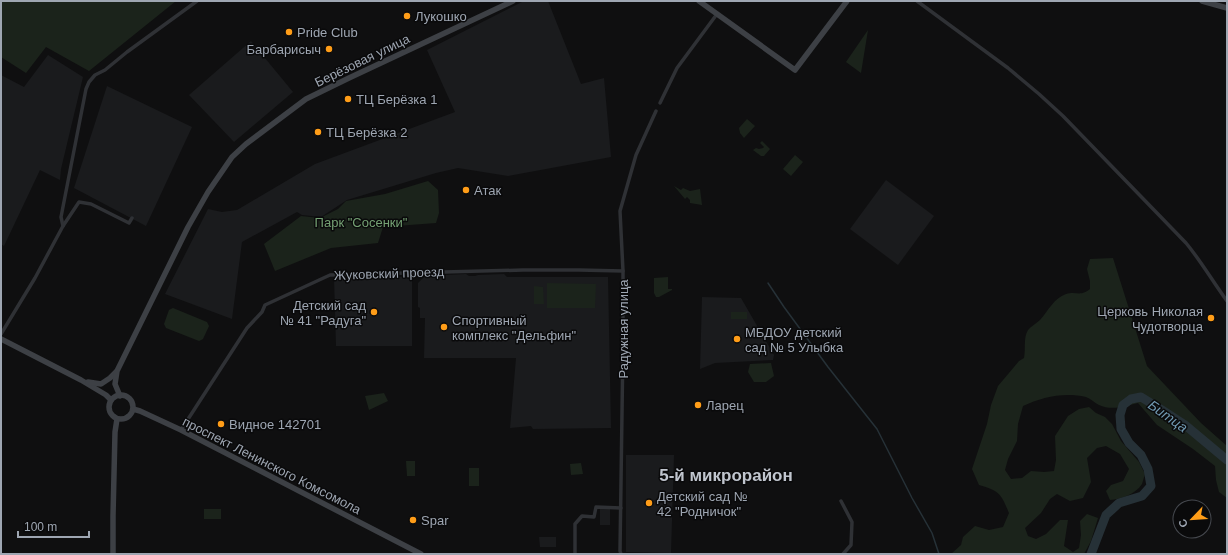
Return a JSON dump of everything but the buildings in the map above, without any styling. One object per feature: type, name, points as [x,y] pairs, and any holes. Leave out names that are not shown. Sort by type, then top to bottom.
[{"type":"street","points":[[64,226],[61,217],[88,82],[95,75],[105,70],[127,52],[197,1]]},
{"type":"street","name":"Берёзовая улица","points":[[117,371],[188,227],[208,192],[232,157],[246,144],[306,99],[513,1]]},
{"type":"street","points":[[699,1],[795,70],[847,1]]},
{"type":"street","points":[[917,1],[1008,68],[1063,116],[1186,243],[1227,301]]},
{"type":"street","points":[[1202,1],[1227,8]]},
{"type":"street","points":[[660,103],[678,68],[717,14]]},
{"type":"street","name":"Радужная улица","points":[[621,554],[623,271],[620,211],[636,155],[656,111]]},
{"type":"street","points":[[1,334],[79,202],[91,204],[129,223],[132,218]]},
{"type":"street","name":"Жуковский проезд","points":[[181,430],[247,328],[262,312],[265,305],[330,275],[523,270],[623,271]]},
{"type":"street","points":[[1,339],[81,380],[106,395],[111,400]]},
{"type":"street","points":[[81,380],[101,384],[117,371]]},
{"type":"street","points":[[117,371],[115,379],[120,396]]},
{"type":"street","points":[[116,396],[120,396],[129,398],[133,405],[133,409],[127,418],[118,419],[109,411],[109,407],[111,400],[116,396]]},
{"type":"street","name":"проспект Ленинского Комсомола","points":[[133,409],[181,430],[421,554]]},
{"type":"street","points":[[113,554],[115,432],[118,419]]},
{"type":"street","points":[[841,501],[852,522],[850,545],[843,554]]},
{"type":"street","points":[[575,554],[575,524],[582,516],[594,517],[596,507],[621,508]]},
{"type":"shaded area","points":[[524,1],[548,1],[581,84],[604,78],[611,157],[508,176],[458,168],[436,173],[347,200],[321,217],[302,215],[297,212],[242,242],[232,319],[165,294],[208,209],[222,212],[237,210],[315,164],[455,112],[427,50]]},
{"type":"shaded area","points":[[251,41],[293,92],[234,142],[189,95]]},
{"type":"shaded area","points":[[48,55],[83,77],[61,169],[60,180],[40,170],[4,246],[1,244],[1,75],[24,87]]},
{"type":"shaded area","points":[[107,86],[192,127],[146,226],[74,188]]},
{"type":"shaded area","points":[[886,180],[934,216],[898,265],[850,229]]},
{"type":"shaded area","points":[[466,274],[469,276],[475,276],[504,274],[507,277],[608,277],[611,428],[533,429],[531,426],[510,428],[516,358],[424,358],[425,318],[420,318],[420,308],[418,307],[418,283],[425,276]]},
{"type":"shaded area","name":"Детский сад № 41 \"Радуга\"","points":[[334,277],[412,277],[412,346],[336,346]]},
{"type":"shaded area","points":[[702,297],[741,298],[774,355],[773,360],[715,363],[700,369]]},
{"type":"shaded area","name":"Детский сад № 42 \"Родничок\"","points":[[626,455],[674,455],[671,553],[626,552]]},
{"type":"shaded area","points":[[600,509],[610,509],[610,525],[600,525]]},
{"type":"shaded area","points":[[539,537],[556,537],[556,547],[540,547]]},
{"type":"green space","points":[[1,1],[176,1],[89,71],[46,47],[26,73],[1,57]]},
{"type":"green space","points":[[868,30],[861,73],[846,62]]},
{"type":"green space","points":[[747,119],[755,126],[744,138],[740,133],[739,128]]},
{"type":"green space","points":[[762,141],[770,149],[764,156],[761,156],[753,150],[764,147],[760,143]]},
{"type":"green space","points":[[795,155],[803,162],[791,176],[783,169]]},
{"type":"green space","name":"Парк \"Сосенки\"","points":[[428,181],[438,190],[439,213],[436,223],[383,227],[378,243],[331,248],[275,271],[264,244],[301,216],[320,218],[338,209],[346,201],[385,194]]},
{"type":"green space","points":[[674,186],[681,190],[683,188],[690,191],[700,189],[702,205],[690,203],[690,200],[687,197],[685,199]]},
{"type":"green space","points":[[1113,258],[1147,366],[1201,423],[1227,446],[1227,498],[1219,492],[1215,466],[1157,425],[1138,403],[1109,408],[1099,405],[1086,397],[1070,395],[1053,396],[1023,406],[1018,424],[1017,441],[1008,459],[1005,470],[1011,479],[1022,478],[1031,471],[1054,471],[1056,460],[1055,436],[1068,416],[1079,409],[1089,407],[1096,413],[1105,417],[1112,424],[1121,441],[1139,462],[1145,474],[1142,484],[1136,491],[1128,495],[1110,500],[1106,491],[1111,485],[1123,481],[1129,469],[1120,454],[1106,446],[1097,448],[1087,458],[1091,482],[1083,498],[1070,501],[1057,494],[1050,499],[1041,513],[1025,528],[1028,536],[1036,539],[1046,534],[1060,520],[1068,520],[1064,546],[1073,552],[1079,548],[1081,535],[1080,521],[1087,514],[1098,518],[1091,541],[1084,554],[951,554],[961,545],[963,537],[975,526],[989,530],[1003,527],[1009,513],[1002,497],[996,491],[979,485],[972,469],[998,386],[1019,361],[1024,358],[1026,333],[1040,320],[1058,298],[1070,293],[1084,293],[1090,289],[1087,269],[1090,259]]},
{"type":"green space","points":[[668,277],[668,289],[672,290],[659,297],[656,297],[654,293],[654,278]]},
{"type":"green space","points":[[547,283],[596,284],[595,308],[547,308]]},
{"type":"green space","points":[[534,286],[543,287],[544,304],[534,304]]},
{"type":"green space","points":[[173,308],[207,322],[209,326],[203,339],[199,341],[166,328],[164,324],[169,310]]},
{"type":"green space","points":[[731,312],[747,312],[747,319],[731,319]]},
{"type":"green space","points":[[771,363],[774,376],[766,382],[754,382],[748,372],[750,364]]},
{"type":"green space","points":[[384,393],[388,401],[369,410],[365,396]]},
{"type":"green space","points":[[406,461],[415,461],[415,476],[407,476]]},
{"type":"green space","points":[[581,463],[583,474],[571,475],[570,464]]},
{"type":"green space","points":[[469,468],[479,468],[479,486],[469,486]]},
{"type":"green space","points":[[204,509],[221,509],[221,519],[204,519]]},
{"type":"waterway","points":[[768,283],[828,367],[877,429],[912,498],[932,533],[939,554]]},
{"type":"waterway","name":"Битца","points":[[1091,554],[1106,515],[1119,503],[1142,496],[1151,486],[1148,469],[1141,455],[1129,443],[1121,429],[1120,415],[1123,405],[1131,399],[1141,397],[1162,410],[1185,425],[1227,460]]},
{"type":"place","name":"Лукошко","points":[[407,16]]},
{"type":"place","name":"Pride Club","points":[[289,32]]},
{"type":"place","name":"Барбарисыч","points":[[329,49]]},
{"type":"place","name":"ТЦ Берёзка 1","points":[[348,99]]},
{"type":"place","name":"ТЦ Берёзка 2","points":[[318,132]]},
{"type":"place","name":"Атак","points":[[466,190]]},
{"type":"place","name":"Детский сад № 41 \"Радуга\"","points":[[374,312]]},
{"type":"place","name":"Церковь Николая Чудотворца","points":[[1211,318]]},
{"type":"place","name":"Спортивный комплекс \"Дельфин\"","points":[[444,327]]},
{"type":"place","name":"МБДОУ детский сад № 5 Улыбка","points":[[737,339]]},
{"type":"place","name":"Ларец","points":[[698,405]]},
{"type":"place","name":"Видное 142701","points":[[221,424]]},
{"type":"place","name":"Детский сад № 42 \"Родничок\"","points":[[649,503]]},
{"type":"place","name":"Spar","points":[[413,520]]},
{"type":"district","name":"5-й микрорайон","points":[[726,475]]}]
